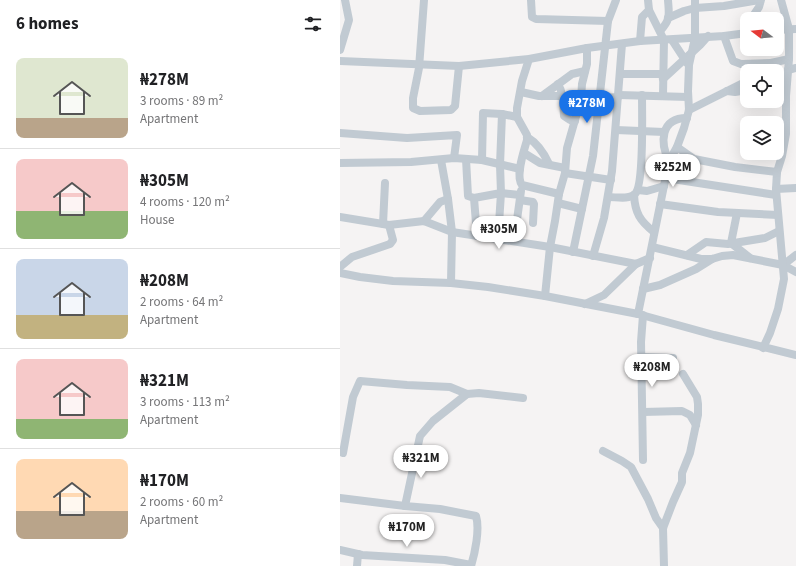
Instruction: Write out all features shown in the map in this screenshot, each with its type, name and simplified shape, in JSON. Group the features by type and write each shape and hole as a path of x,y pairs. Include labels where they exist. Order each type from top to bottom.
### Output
{"street":[{"path":"340,50 349,20 345,0"},
{"path":"424,0 413,108 420,111 451,110 455,106 459,66"},
{"path":"532,0 532,16 536,19 608,21"},
{"path":"573,252 593,156 601,98 608,21 616,0"},
{"path":"642,460 643,412 640,314 643,289 670,161 678,147 689,110 686,62 660,31 649,10 648,0"},
{"path":"660,31 667,24 668,0"},
{"path":"668,18 697,4 760,0 759,7 756,12"},
{"path":"763,348 778,309 784,279 776,192 777,172 786,134 787,82 792,69 789,59 793,29 781,0"},
{"path":"691,54 695,38 697,4"},
{"path":"640,41 642,17 649,10"},
{"path":"340,61 459,66 529,59 587,48 640,41 740,34"},
{"path":"620,74 663,76 686,62 691,54 708,36"},
{"path":"724,36 733,61 741,64"},
{"path":"663,95 664,58 668,40"},
{"path":"594,256 604,218 611,180 622,44"},
{"path":"545,296 550,247 558,198 565,170 567,148 581,99 587,48"},
{"path":"664,58 677,67"},
{"path":"529,59 522,81 517,108 517,117 527,137 533,140 539,147 549,164"},
{"path":"751,64 771,63 789,59"},
{"path":"542,96 572,74 585,71"},
{"path":"558,84 564,106 564,116 575,121"},
{"path":"689,110 740,84"},
{"path":"726,91 740,91"},
{"path":"521,92 542,96 568,96 581,99"},
{"path":"601,98 642,95 688,97"},
{"path":"642,95 641,173 634,207 640,219 654,232"},
{"path":"482,160 483,113 502,114 517,117"},
{"path":"498,239 501,193 500,165 502,114"},
{"path":"670,161 666,154 664,132 667,126 675,120 687,118"},
{"path":"616,130 664,132"},
{"path":"340,133 407,138 457,135 454,158"},
{"path":"514,242 522,185 520,182 520,169 527,137"},
{"path":"678,147 694,158 735,167 777,172"},
{"path":"524,153 540,163 549,164 589,176 611,180"},
{"path":"340,163 411,162 454,158 482,160 520,169"},
{"path":"466,159 468,196 474,198 501,193 520,197 534,204 533,223"},
{"path":"441,160 452,232 451,283"},
{"path":"608,197 628,198 636,192 647,191 665,182 776,192 796,188"},
{"path":"340,267 352,257 390,244 393,240 386,224 385,183"},
{"path":"522,185 558,198 582,209"},
{"path":"474,198 476,236"},
{"path":"424,221 440,202 448,200"},
{"path":"660,204 718,212 778,215"},
{"path":"731,243 737,213"},
{"path":"340,217 386,224 424,221 452,232 550,247 636,264"},
{"path":"687,255 706,242 731,243 765,238 779,232"},
{"path":"731,243 751,259"},
{"path":"652,247 701,259 712,259 732,255 783,265 796,272"},
{"path":"782,251 795,260"},
{"path":"585,304 604,295 636,264 650,258"},
{"path":"643,289 660,285 708,263 712,259"},
{"path":"783,265 795,260"},
{"path":"340,272 360,277 393,281 451,283 545,296 640,314 763,348 796,355"},
{"path":"641,357 673,358"},
{"path":"664,566 664,528 682,482 682,473 690,453 696,426 698,404 697,397 683,374"},
{"path":"343,453 354,397 360,381 450,387 467,394 479,393 523,398"},
{"path":"405,506 420,436 433,420 467,394"},
{"path":"643,412 682,411 690,415 696,426"},
{"path":"603,451 631,467 656,518 664,528"},
{"path":"340,498 440,509 476,516 478,522 474,557 471,566 445,560 358,554 340,550"},
{"path":"357,566 358,554"}]}
